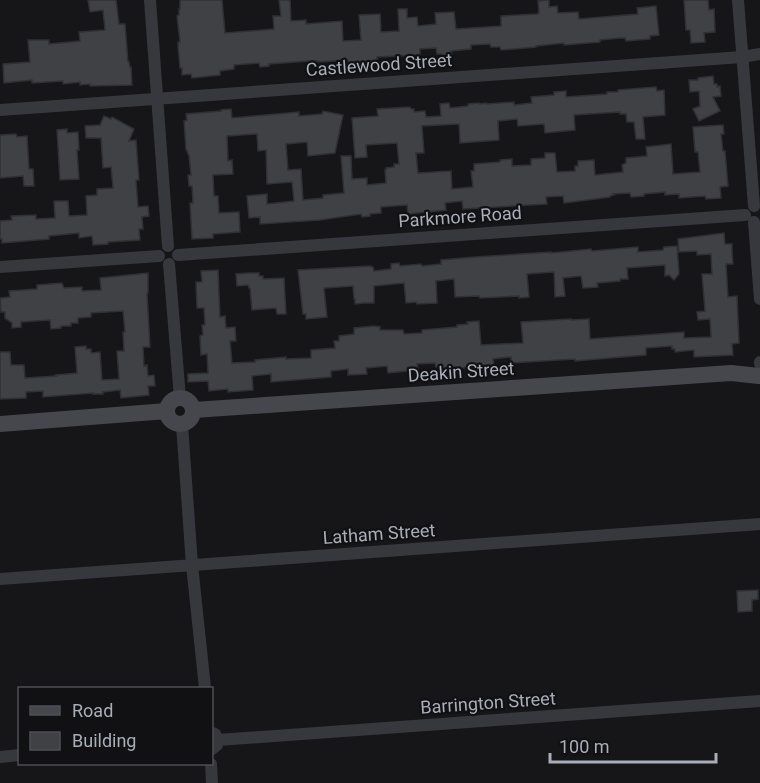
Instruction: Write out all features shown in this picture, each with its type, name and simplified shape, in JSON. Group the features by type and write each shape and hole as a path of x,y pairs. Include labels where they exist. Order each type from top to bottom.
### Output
{"street":[{"path":"150,0 168,246 162,249 169,259 180,398"},
{"path":"738,0 760,299"},
{"name":"Castlewood Street","path":"0,110 760,54"},
{"name":"Parkmore Road","path":"0,267 169,259 755,214"},
{"name":"Deakin Street","path":"194,410 731,373 759,368"},
{"path":"180,398 189,401 194,410 191,420 182,425 171,421 167,411 171,402 180,398"},
{"path":"0,424 167,411"},
{"path":"182,425 192,565 205,687"},
{"name":"Latham Street","path":"0,579 760,524"},
{"name":"Barrington Street","path":"214,741 760,702"},
{"path":"0,757 18,755"},
{"path":"211,765 212,783"}],"building":[{"path":"88,0 116,0 119,24 125,24 132,85 90,86 90,84 80,85 80,82 63,84 63,81 32,83 32,80 4,83 3,64 30,62 28,40 49,40 49,44 80,41 79,32 105,30 103,10 90,12"},
{"path":"180,0 222,0 225,33 274,29 273,16 281,16 279,0 290,0 291,21 306,20 306,24 342,21 343,41 361,40 359,15 380,14 381,32 399,31 398,9 407,9 407,18 417,17 418,26 436,24 435,13 454,12 456,29 501,26 501,16 537,14 539,13 538,1 549,0 549,7 557,6 558,13 578,12 579,19 638,14 637,8 656,6 659,35 650,36 650,39 626,41 625,38 620,38 600,40 600,42 564,45 564,43 501,50 500,47 491,47 490,44 471,45 471,49 451,51 452,54 441,55 437,54 436,48 420,49 420,55 377,57 377,61 360,63 348,63 348,60 269,64 269,66 260,67 259,63 234,65 234,69 220,71 220,75 192,78 191,74 182,75 182,68 180,68 177,16"},
{"path":"684,0 708,0 709,10 714,9 715,32 704,33 705,42 691,43 690,30 686,30"},
{"path":"713,76 714,84 717,84 717,87 720,86 721,96 713,97 720,111 699,121 693,109 700,106 699,91 690,92 689,80"},
{"path":"656,87 657,91 664,90 665,115 643,117 645,139 636,139 634,122 627,122 626,114 620,114 620,112 574,115 575,130 545,133 544,124 518,126 517,119 498,121 499,140 460,143 459,124 422,126 424,153 416,153 418,173 451,171 452,189 473,187 471,171 474,171 474,164 512,159 512,166 531,165 531,159 545,158 545,153 555,153 557,172 575,171 578,161 594,160 595,175 623,172 622,165 626,163 626,158 647,156 646,147 671,144 673,174 700,172 698,152 695,152 693,127 723,125 724,134 721,134 728,186 720,187 721,198 706,199 705,196 679,198 679,194 665,195 665,192 631,197 630,193 564,203 563,196 546,197 547,204 463,209 462,201 445,203 446,210 408,214 407,205 381,207 381,213 370,214 370,216 362,217 361,214 320,220 260,224 260,217 249,218 247,196 267,194 267,204 294,201 292,182 267,184 266,150 258,151 257,134 227,136 228,161 232,160 233,174 213,175 214,196 218,196 219,213 239,212 240,232 213,234 213,238 192,239 190,203 193,203 192,186 189,186 188,175 191,175 186,149 184,121 187,120 186,114 231,109 232,118 299,112 299,116 322,114 323,111 343,115 335,153 308,156 307,142 286,144 288,170 301,169 303,200 344,193 341,156 351,156 352,179 367,178 367,185 386,183 386,168 399,164 397,143 366,145 367,157 355,158 352,118 378,116 377,109 410,107 414,109 414,112 425,111 426,117 441,116 440,104 449,103 450,108 479,103 514,102 514,105 532,103 531,97 554,95 554,92 566,91 566,97"},
{"path":"104,116 111,119 112,117 134,129 129,141 136,140 139,180 136,180 138,207 148,206 149,216 142,217 143,229 139,229 140,240 93,245 92,236 79,238 79,233 49,236 49,239 2,243 0,221 12,220 11,216 36,215 36,219 55,218 54,201 68,201 69,216 87,215 86,196 97,195 97,189 113,188 111,167 103,168 101,138 86,138 85,126 100,125"},
{"path":"67,129 67,133 78,132 79,179 60,180 57,130"},
{"path":"16,134 17,137 27,136 29,169 33,169 34,186 24,186 23,176 0,178 0,135"},
{"path":"724,233 725,244 732,244 733,264 726,264 728,297 737,296 739,343 732,344 733,355 694,357 694,350 675,352 672,346 646,348 646,355 575,361 575,359 511,363 511,357 493,359 494,365 439,370 435,363 417,364 418,370 388,373 387,366 366,368 367,374 348,375 348,369 331,371 331,377 271,382 271,374 252,376 253,390 228,392 228,389 209,391 208,381 188,382 188,374 208,373 207,354 201,355 200,336 203,335 202,325 205,325 204,308 197,308 196,282 202,282 201,271 218,270 220,317 225,316 226,328 235,327 236,341 230,341 232,363 286,357 286,359 311,358 311,350 335,348 334,341 339,341 339,336 354,334 354,328 374,326 380,327 380,330 403,330 404,334 457,327 457,325 468,324 467,322 479,321 481,345 523,343 521,322 571,319 589,319 590,339 684,332 684,338 711,337 710,319 698,320 697,312 705,311 702,274 712,274 711,254 697,255 697,251 679,252 678,239"},
{"path":"677,246 679,274 674,280 669,275 665,276 665,265 627,268 628,279 597,283 598,287 583,288 581,276 563,278 565,296 555,297 554,272 527,274 529,297 480,298 479,296 455,297 454,279 436,281 437,303 417,304 416,302 406,303 404,283 374,286 374,303 355,304 353,286 325,288 327,317 306,319 306,314 303,314 298,270 370,266 374,271 391,269 391,264 399,263 400,266 421,264 422,266 441,264 441,260 475,257 638,247 638,252 663,250 664,247"},
{"path":"148,273 150,347 143,347 144,366 147,365 148,376 154,375 155,386 148,386 149,395 121,398 120,390 103,392 103,394 43,397 43,391 26,392 26,398 0,399 0,352 10,352 11,365 24,365 25,378 56,376 77,373 75,347 86,346 86,349 91,349 91,353 100,352 102,380 119,379 117,351 124,351 123,332 125,332 123,311 91,313 91,317 78,318 78,323 71,323 71,326 61,326 61,328 51,329 50,320 21,322 21,327 12,328 12,323 5,318 5,312 1,312 0,298 10,297 9,291 37,289 37,285 62,283 64,288 82,287 82,291 101,290 100,278"},
{"path":"259,273 263,279 284,278 286,314 277,314 276,308 252,310 250,288 248,285 237,286 236,274"},
{"path":"758,590 758,599 752,600 752,611 738,612 737,591"}]}
